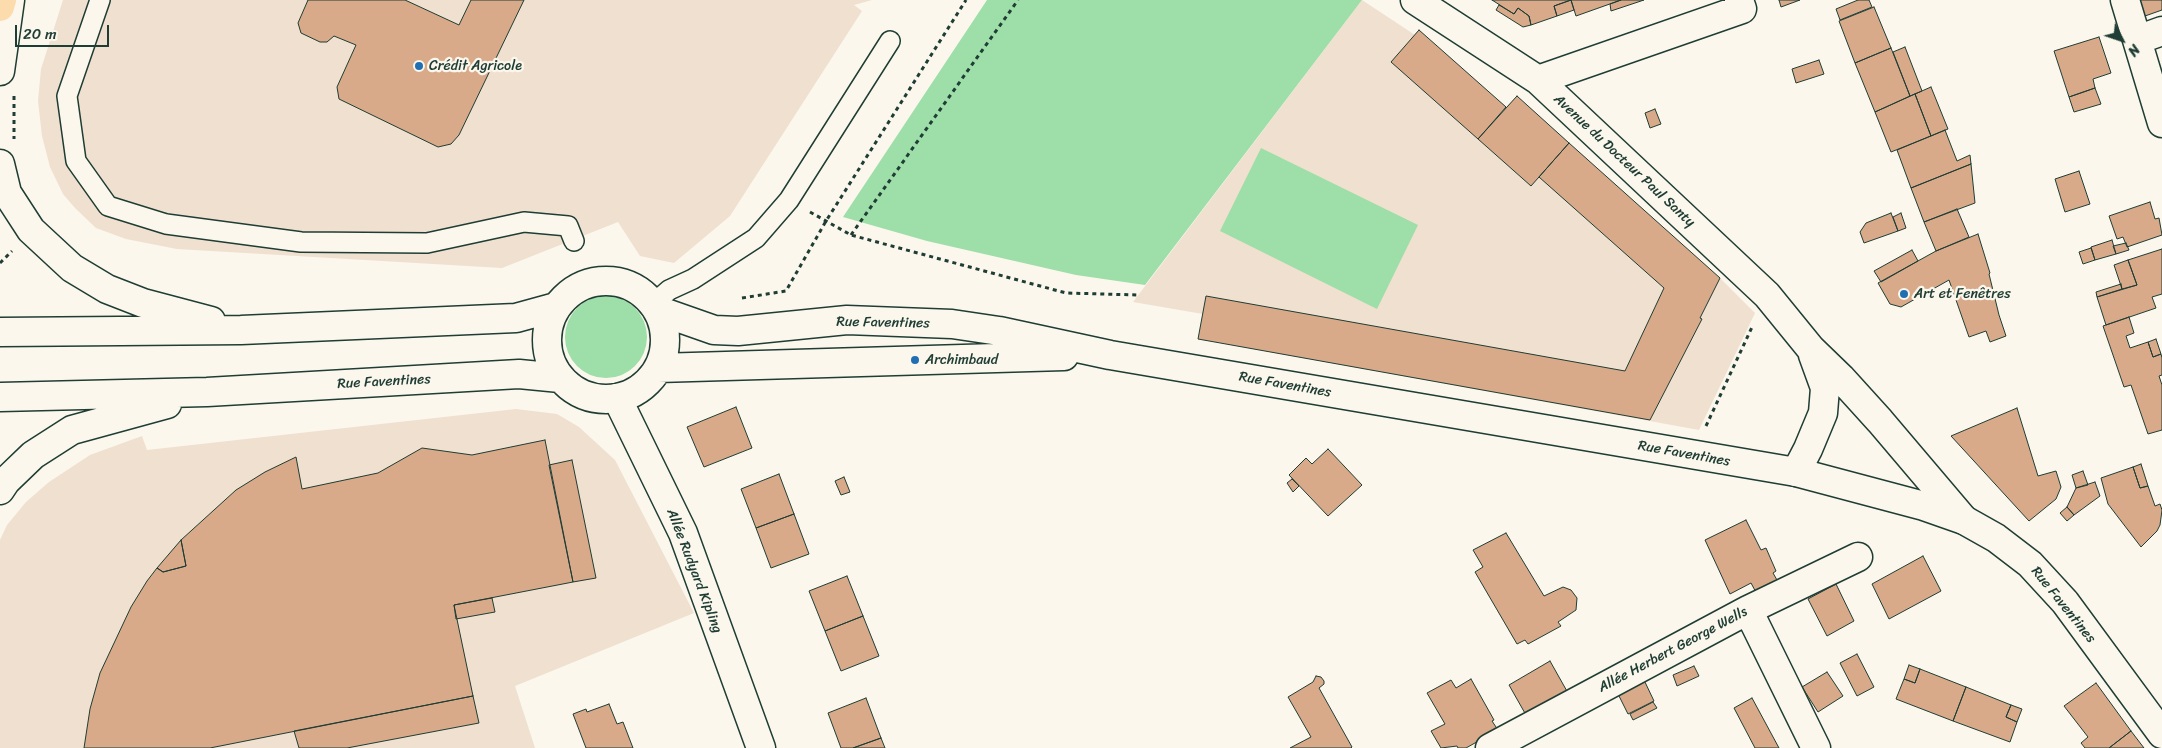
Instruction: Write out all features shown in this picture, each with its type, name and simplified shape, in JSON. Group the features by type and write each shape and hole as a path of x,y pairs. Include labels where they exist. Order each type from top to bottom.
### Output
{"main road":[{"path":"0,7 2,0"},
{"path":"0,71 10,0"},
{"name":"Avenue du Docteur Paul Santy","path":"1415,0 1538,80 1767,295 1811,349 1841,378 1880,421 1964,520"},
{"path":"1538,80 1742,9 1739,0"},
{"path":"2125,0 2162,123"},
{"path":"2136,40 2162,31"},
{"name":"Rue Faventines","path":"0,164 8,193 31,230 72,268 107,289 143,302 241,330"},
{"name":"Rue Faventines","path":"611,280 627,284 642,292 655,307 663,324 666,339 663,354 658,368 646,383 632,394 618,398 594,398 576,391 560,378 551,362 546,343 548,324 556,306 573,290 594,282 611,280"},
{"name":"Rue Faventines","path":"0,332 241,330 516,318 556,306"},
{"name":"Rue Faventines","path":"655,307 714,330 738,331 847,320 952,324 999,331 1110,355 1796,472 1924,506 1964,520 1996,538 2030,564 2065,602 2162,734"},
{"name":"Avenue du Docteur Paul Santy","path":"1796,472 1823,413 1825,388 1811,349"},
{"name":"Rue Faventines","path":"658,368 1110,355"},
{"name":"Rue Faventines","path":"0,398 207,392 519,374 560,378"},
{"name":"Rue Faventines","path":"0,490 6,481 33,455 72,430 207,392"},
{"name":"Allée Rudyard Kipling","path":"618,398 682,533 760,748"},
{"name":"Allée Herbert George Wells","path":"1490,748 1748,610 1858,557"},
{"path":"1748,610 1816,748"}],"lane":[{"path":"100,0 67,96 76,161 108,206 166,224 301,242 427,242 524,222 568,226 574,241"},
{"path":"655,307 669,290 693,280 756,238 789,200 890,41"}],"path":[{"path":"733,300 786,291 826,221 966,0"},
{"path":"850,234 1018,0"},
{"path":"826,221 850,234 1066,293 1138,295"},
{"path":"1720,396 1754,322"}],"shaded area":[{"path":"63,0 872,0 854,5 862,11 730,216 674,263 640,256 618,222 502,268 177,249 126,239 96,228 63,194 50,167 42,136 38,101 41,69"},
{"path":"1362,0 1415,35 1419,30 1506,107 1517,96 1720,278 1755,313 1699,430 1198,339 1203,314 1133,302"},
{"path":"516,409 557,414 579,427 615,460 694,613 515,686 535,748 0,748 0,540 7,525 26,502 49,482 90,455 142,436 147,450"}],"green space":[{"path":"987,0 1362,0 1145,285 1076,275 927,241 843,217"},
{"path":"1261,148 1418,225 1377,309 1220,231"},
{"path":"606,296 622,299 635,308 644,321 647,337 644,353 635,366 622,375 606,378 590,375 577,366 568,353 565,337 568,321 577,308 590,299"}],"building":[{"name":"Crédit Agricole","path":"308,0 405,0 459,25 471,0 524,0 459,135 451,144 438,147 339,99 337,87 356,45 334,36 327,42 320,42 301,33 298,23"},
{"path":"1492,0 1571,0 1554,6 1557,16 1531,25 1529,16 1518,8 1514,14"},
{"path":"1571,0 1621,0 1576,16"},
{"path":"1571,0 1574,10 1557,16 1554,6"},
{"path":"1621,0 1644,0 1611,11 1610,4"},
{"path":"1779,0 1800,0 1781,7"},
{"path":"1858,0 1869,0 1872,7 1840,20 1836,9"},
{"path":"2140,0 2162,0 2162,10 2145,16"},
{"path":"1499,5 1514,14 1518,8 1529,16 1531,25 1523,27 1496,10"},
{"path":"1874,7 1891,48 1855,63 1839,21"},
{"path":"1419,30 1506,107 1478,139 1391,62"},
{"path":"2099,37 2111,73 2093,79 2095,88 2069,97 2054,51"},
{"path":"1905,47 1922,91 1910,96 1893,52"},
{"path":"1891,48 1910,96 1875,112 1855,63"},
{"path":"1819,60 1824,74 1796,83 1792,69"},
{"path":"1931,87 1948,129 1931,136 1915,94"},
{"path":"2095,88 2101,104 2074,112 2069,97"},
{"path":"1915,94 1931,136 1891,152 1875,112"},
{"path":"1517,96 1569,143 1531,186 1478,139"},
{"path":"1655,109 1661,124 1650,128 1645,113"},
{"path":"1945,130 1957,161 1970,155 1971,164 1911,188 1897,150"},
{"path":"1569,143 1720,278 1700,318 1702,319 1650,420 1198,339 1206,296 1625,371 1664,288 1539,177"},
{"path":"1971,164 1975,203 1924,222 1911,188"},
{"path":"2079,171 2090,204 2065,212 2055,179"},
{"path":"2150,202 2155,219 2159,218 2162,235 2127,247 2123,237 2117,239 2109,216"},
{"path":"1957,209 1969,237 1936,251 1924,222"},
{"path":"1891,213 1898,231 1864,243 1860,232 1866,223"},
{"path":"1901,213 1906,228 1898,231 1893,217"},
{"name":"Art et Fenêtres","path":"1978,234 2006,336 1990,342 1986,331 1969,337 1949,280 1901,307 1890,304 1878,283 1936,251"},
{"path":"2112,240 2116,254 2095,260 2091,247"},
{"path":"2126,243 2129,250 2116,254 2113,246"},
{"path":"2091,248 2095,260 2083,264 2079,252"},
{"path":"2162,249 2162,294 2152,297 2156,308 2106,325 2097,297 2137,285 2128,260"},
{"path":"1912,250 1918,261 1881,282 1874,271"},
{"path":"2128,260 2137,285 2122,289 2114,265"},
{"path":"2121,284 2122,289 2097,297 2096,292"},
{"path":"2129,317 2134,333 2126,336 2130,348 2148,342 2153,357 2161,354 2162,358 2162,375 2159,376 2162,385 2162,430 2148,434 2131,385 2124,387 2103,326"},
{"path":"2156,339 2161,354 2153,357 2148,342"},
{"path":"736,407 752,448 704,467 687,427"},
{"path":"2017,408 2038,476 2056,471 2061,487 2056,499 2029,521 1951,436"},
{"path":"545,440 573,582 454,605 473,696 210,748 84,748 90,709 100,673 131,607 157,568 163,572 186,566 181,540 236,490 265,472 296,457 302,489 378,473 422,448 472,455"},
{"path":"1328,449 1362,485 1328,516 1289,475 1306,458 1312,464"},
{"path":"572,460 596,578 573,582 549,465"},
{"path":"2141,464 2148,486 2140,488 2133,467"},
{"path":"2133,467 2140,488 2148,486 2155,506 2160,504 2162,510 2160,525 2157,531 2141,547 2108,504 2101,478"},
{"path":"2083,471 2088,485 2076,488 2072,475"},
{"path":"779,474 794,514 756,528 741,489"},
{"path":"844,477 850,492 841,495 835,481"},
{"path":"1292,479 1299,486 1293,492 1287,483"},
{"path":"2095,482 2100,496 2074,515 2067,507 2076,488"},
{"path":"2067,507 2074,515 2067,521 2060,513"},
{"path":"794,514 809,554 771,568 756,528"},
{"path":"1746,520 1761,550 1766,548 1776,571 1773,573 1781,587 1759,598 1751,583 1730,594 1705,540"},
{"path":"1506,533 1544,596 1563,587 1571,590 1577,598 1576,610 1558,622 1561,626 1528,644 1525,640 1517,644 1475,572 1483,567 1473,550"},
{"path":"181,540 186,566 163,572 157,568"},
{"path":"1923,556 1941,591 1889,619 1872,584"},
{"path":"847,576 863,616 825,631 809,591"},
{"path":"1836,584 1854,621 1827,636 1808,599"},
{"path":"492,598 495,612 456,619 454,605"},
{"path":"863,616 879,656 841,671 825,631"},
{"path":"1857,654 1874,687 1857,696 1840,663"},
{"path":"1550,661 1568,693 1526,715 1509,685"},
{"path":"1909,665 1920,669 1915,683 1904,679"},
{"path":"1694,666 1699,676 1677,686 1673,675"},
{"path":"1920,669 1966,687 1953,721 1896,699 1904,679 1915,683"},
{"path":"1827,672 1843,696 1818,712 1802,687"},
{"path":"1316,676 1321,677 1324,681 1324,684 1319,688 1351,748 1290,748 1311,737 1288,697 1313,682"},
{"path":"1471,679 1498,730 1466,748 1458,748 1457,746 1441,748 1431,731 1445,724 1427,693 1451,680 1456,688"},
{"path":"1644,680 1654,701 1628,714 1618,694"},
{"path":"2096,683 2131,731 2109,748 2085,748 2081,743 2088,737 2064,706"},
{"path":"1966,687 2011,705 2006,717 2017,722 2010,742 1953,721"},
{"path":"473,696 479,723 347,748 299,748 294,731"},
{"path":"866,698 881,738 853,748 841,748 828,713"},
{"path":"1752,698 1779,748 1755,748 1734,708"},
{"path":"1653,702 1657,708 1633,720 1630,714"},
{"path":"609,704 617,724 623,722 633,748 586,748 573,714 586,709 587,712"},
{"path":"2011,705 2022,709 2017,722 2006,717"},
{"path":"2131,731 2144,748 2109,748"},
{"path":"881,738 885,748 853,748"}],"place":[{"name":"Crédit Agricole","path":"419,66"},
{"name":"Art et Fenêtres","path":"1904,294"},
{"name":"Archimbaud","path":"915,360"}]}
